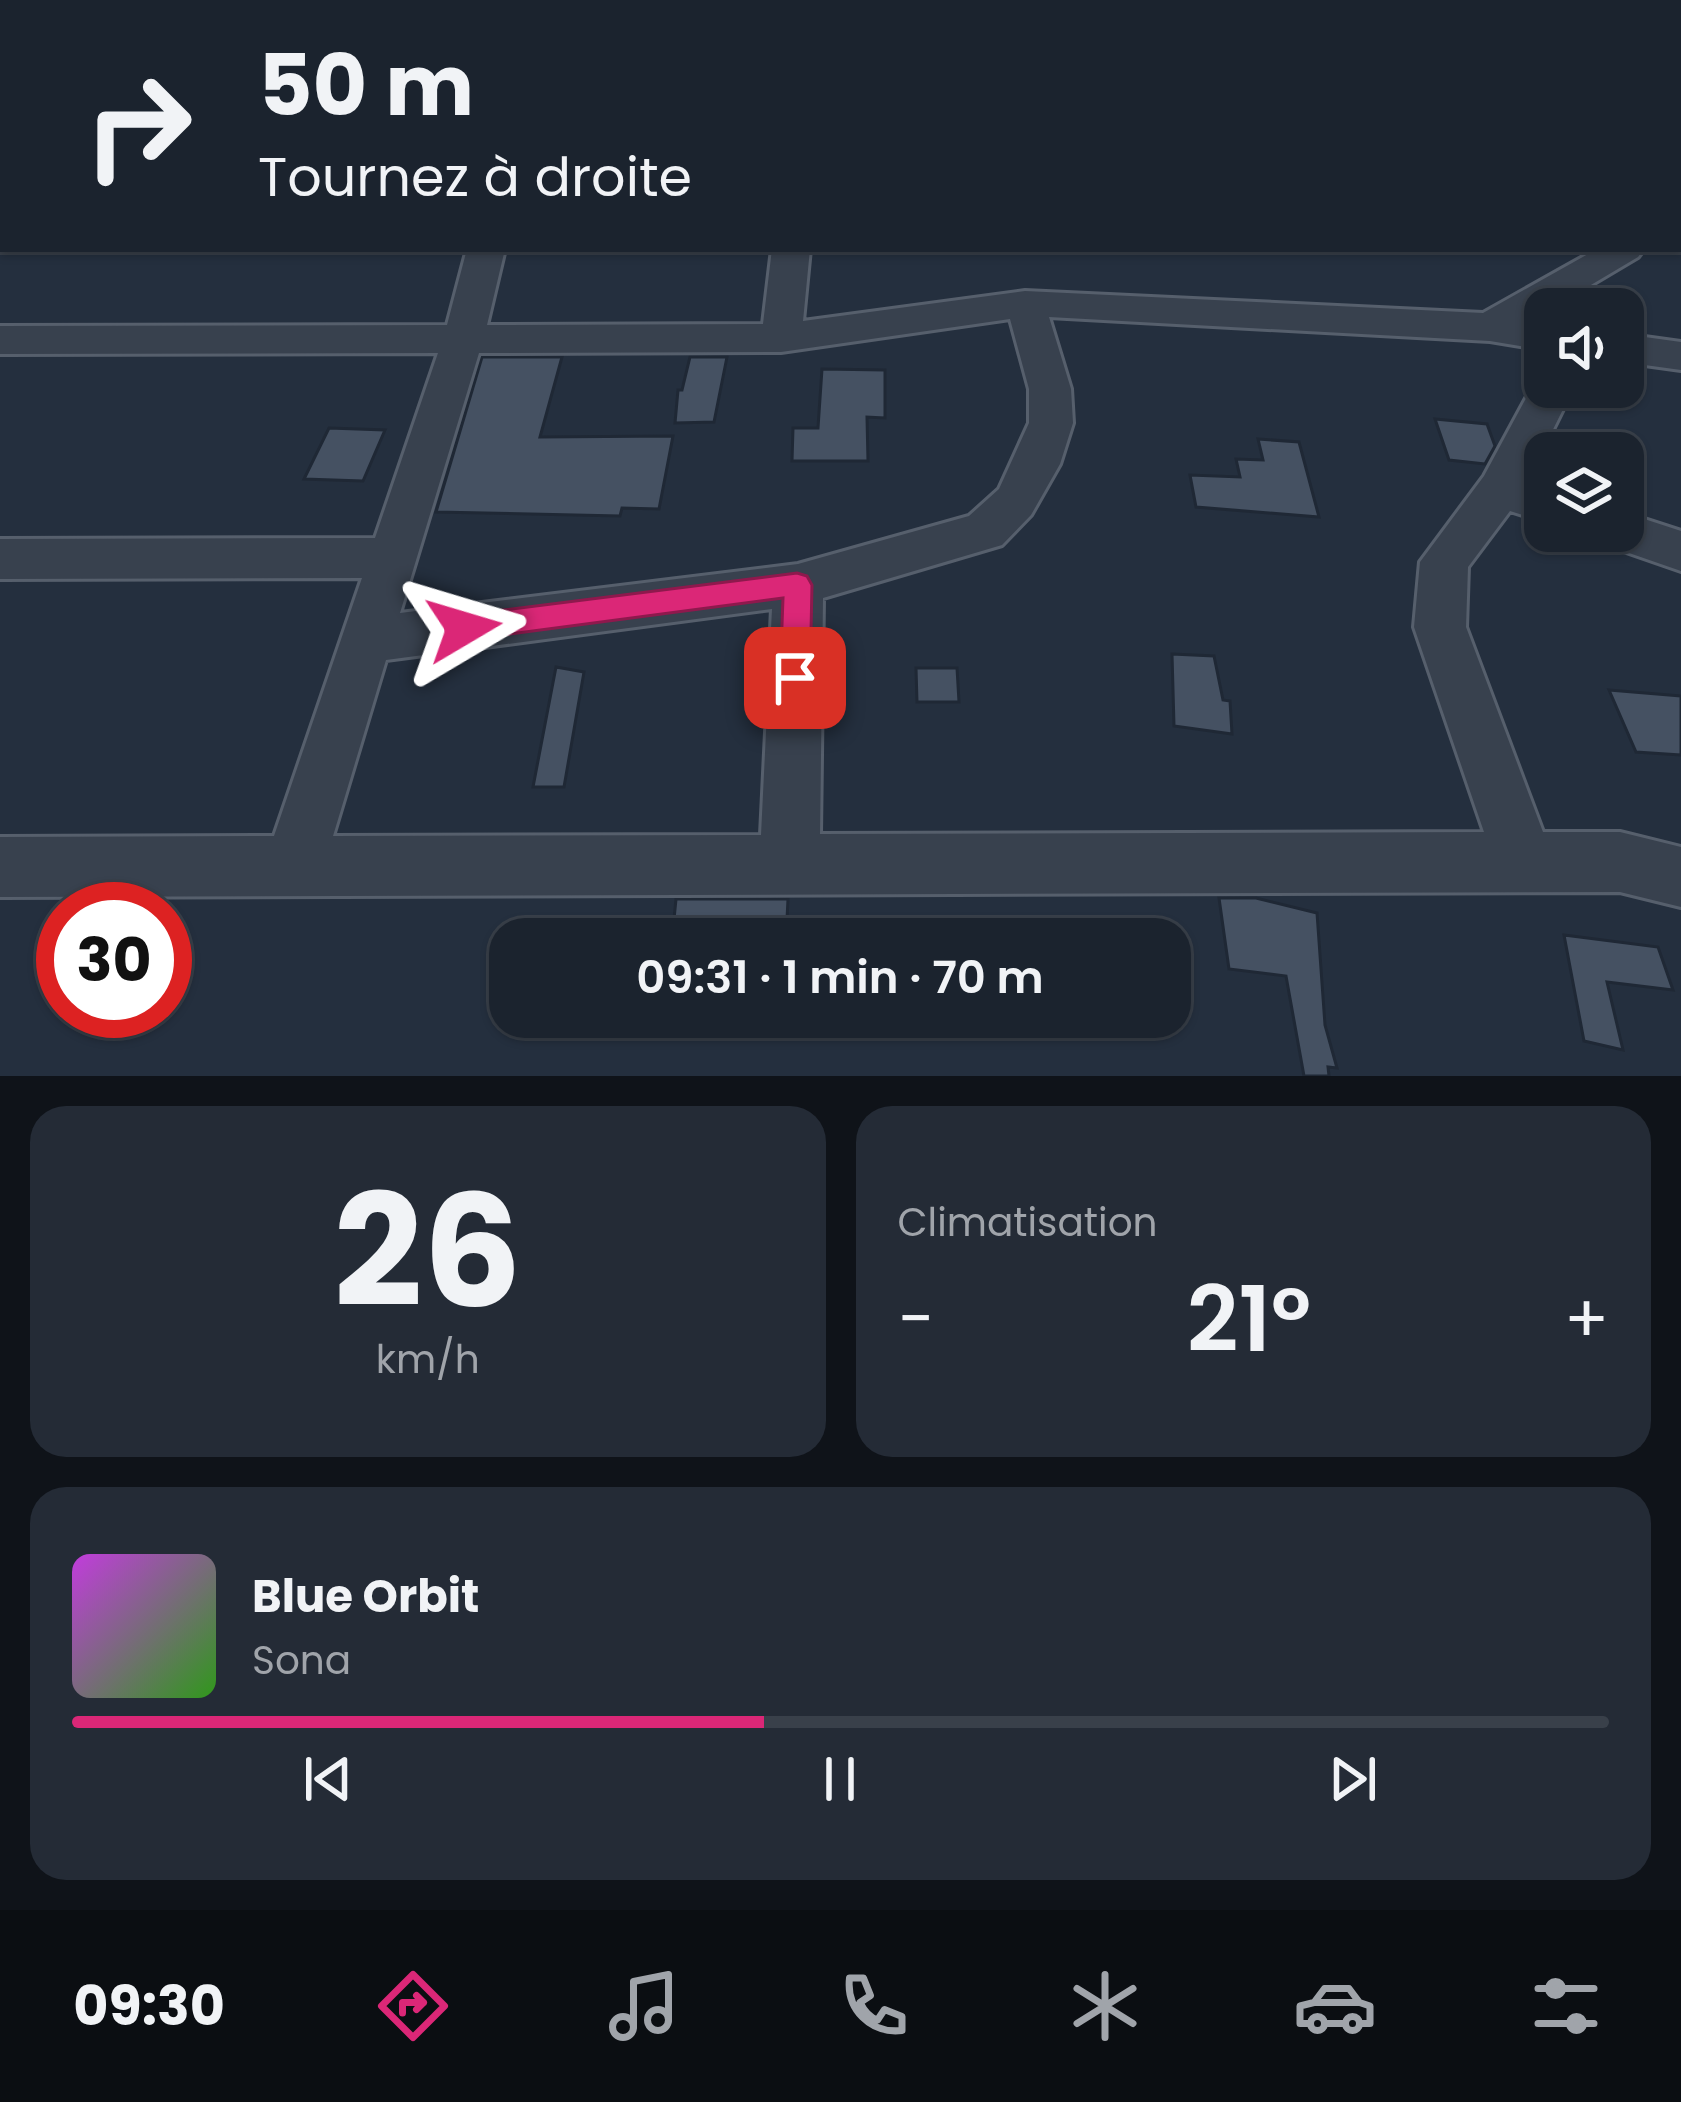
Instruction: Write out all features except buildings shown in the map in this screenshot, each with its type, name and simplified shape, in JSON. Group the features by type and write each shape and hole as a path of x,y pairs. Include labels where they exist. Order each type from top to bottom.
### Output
{"street":[{"path":"293,866 369,640 463,339 485,252"},
{"path":"781,338 791,252"},
{"path":"1490,327 1620,252"},
{"path":"0,340 781,338 1025,304 1137,305 1524,332"},
{"path":"369,640 797,585 986,531 1015,502 1037,464 1051,423 1050,389 1025,304"},
{"path":"1644,350 1681,356"},
{"path":"1524,862 1440,627 1444,562 1522,496 1546,408"},
{"path":"1644,538 1681,551"},
{"path":"0,559 391,558"},
{"path":"790,865 797,585"},
{"path":"0,867 1620,862 1681,877"}],"route":[{"path":"464,628 797,585 795,678"}]}
